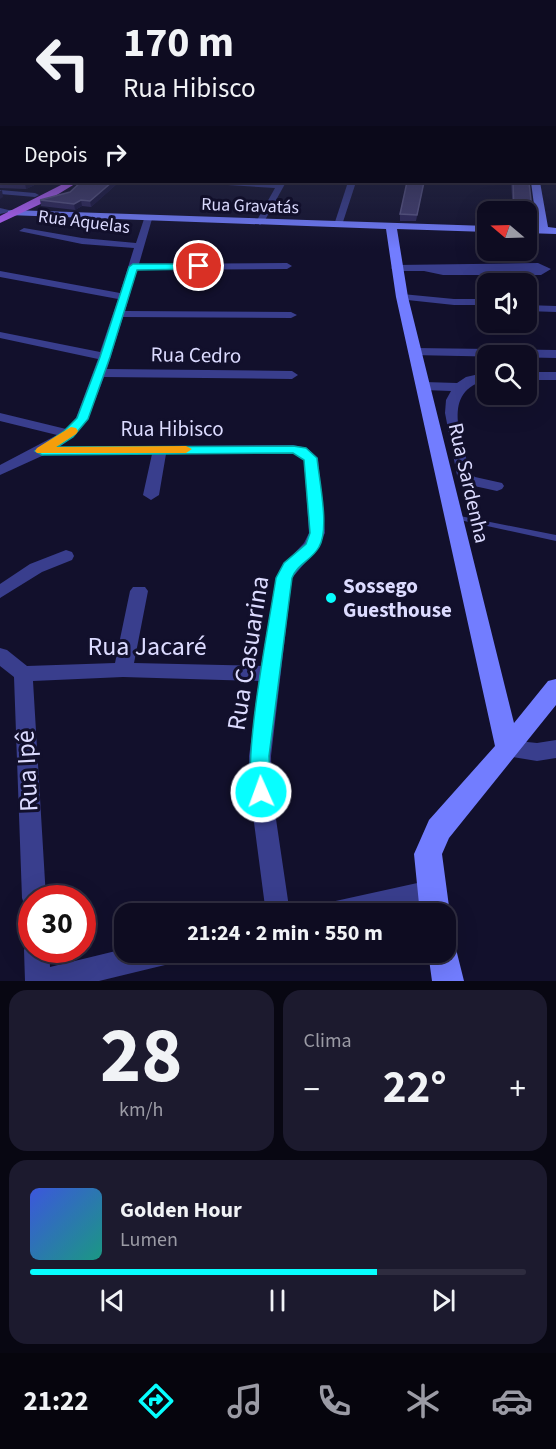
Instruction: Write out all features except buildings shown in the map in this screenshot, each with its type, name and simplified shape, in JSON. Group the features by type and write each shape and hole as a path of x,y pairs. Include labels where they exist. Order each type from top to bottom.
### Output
{"main road":[{"path":"4,214 59,186"}],"street":[{"path":"246,183 281,184 260,222"},
{"path":"338,225 352,183"},
{"path":"535,183 543,231"},
{"path":"0,192 38,195"},
{"name":"Rua Gravatás","path":"4,214 477,229"},
{"path":"0,471 42,451 69,434 82,419 105,357 148,219"},
{"name":"Rua Sardenha","path":"391,226 402,297 508,749"},
{"name":"Rua Aquelas","path":"24,231 82,241 140,246"},
{"path":"537,231 556,231"},
{"path":"133,267 287,266"},
{"path":"396,268 538,266 546,269 541,272 443,272 426,268"},
{"path":"0,267 2,272 0,274 122,297"},
{"path":"402,297 477,302"},
{"path":"434,300 455,307 477,308"},
{"path":"537,302 556,302"},
{"path":"537,308 556,309"},
{"path":"118,314 291,315"},
{"path":"0,335 105,357"},
{"path":"415,352 556,354"},
{"name":"Rua Cedro","path":"99,374 292,375"},
{"path":"537,376 556,376"},
{"path":"477,378 470,379 458,387 451,405 451,418 464,475 470,481 497,486"},
{"path":"424,386 458,387"},
{"path":"0,417 69,434"},
{"path":"151,495 160,449"},
{"name":"Rua Hibisco","path":"42,451 160,449 302,451"},
{"name":"Rua Casuarina","path":"276,903 261,792 260,756 284,578 289,566 307,553 313,545 317,533 311,458 302,451"},
{"path":"0,592 36,568 66,556"},
{"path":"123,670 139,591"},
{"path":"0,655 22,674"},
{"name":"Rua Jacaré","path":"22,674 123,670 271,674"},
{"name":"Rua Ipê","path":"22,674 33,885"},
{"path":"433,903 428,854 439,829 508,749 556,688"},
{"path":"508,749 537,752 556,748"},
{"path":"37,963 38,981"},
{"path":"46,981 120,963"},
{"path":"444,963 448,981"}],"lane":[{"path":"454,517 556,538"}],"slow traffic":[{"path":"71,431 42,451 186,449"}],"place":[{"name":"Sossego Guesthouse","path":"331,598"}],"route":[{"path":"199,266 133,267 105,357 82,419 69,434 42,451 293,449 302,451 311,458 317,533 313,545 307,553 289,566 284,578 260,756 261,792"}]}
